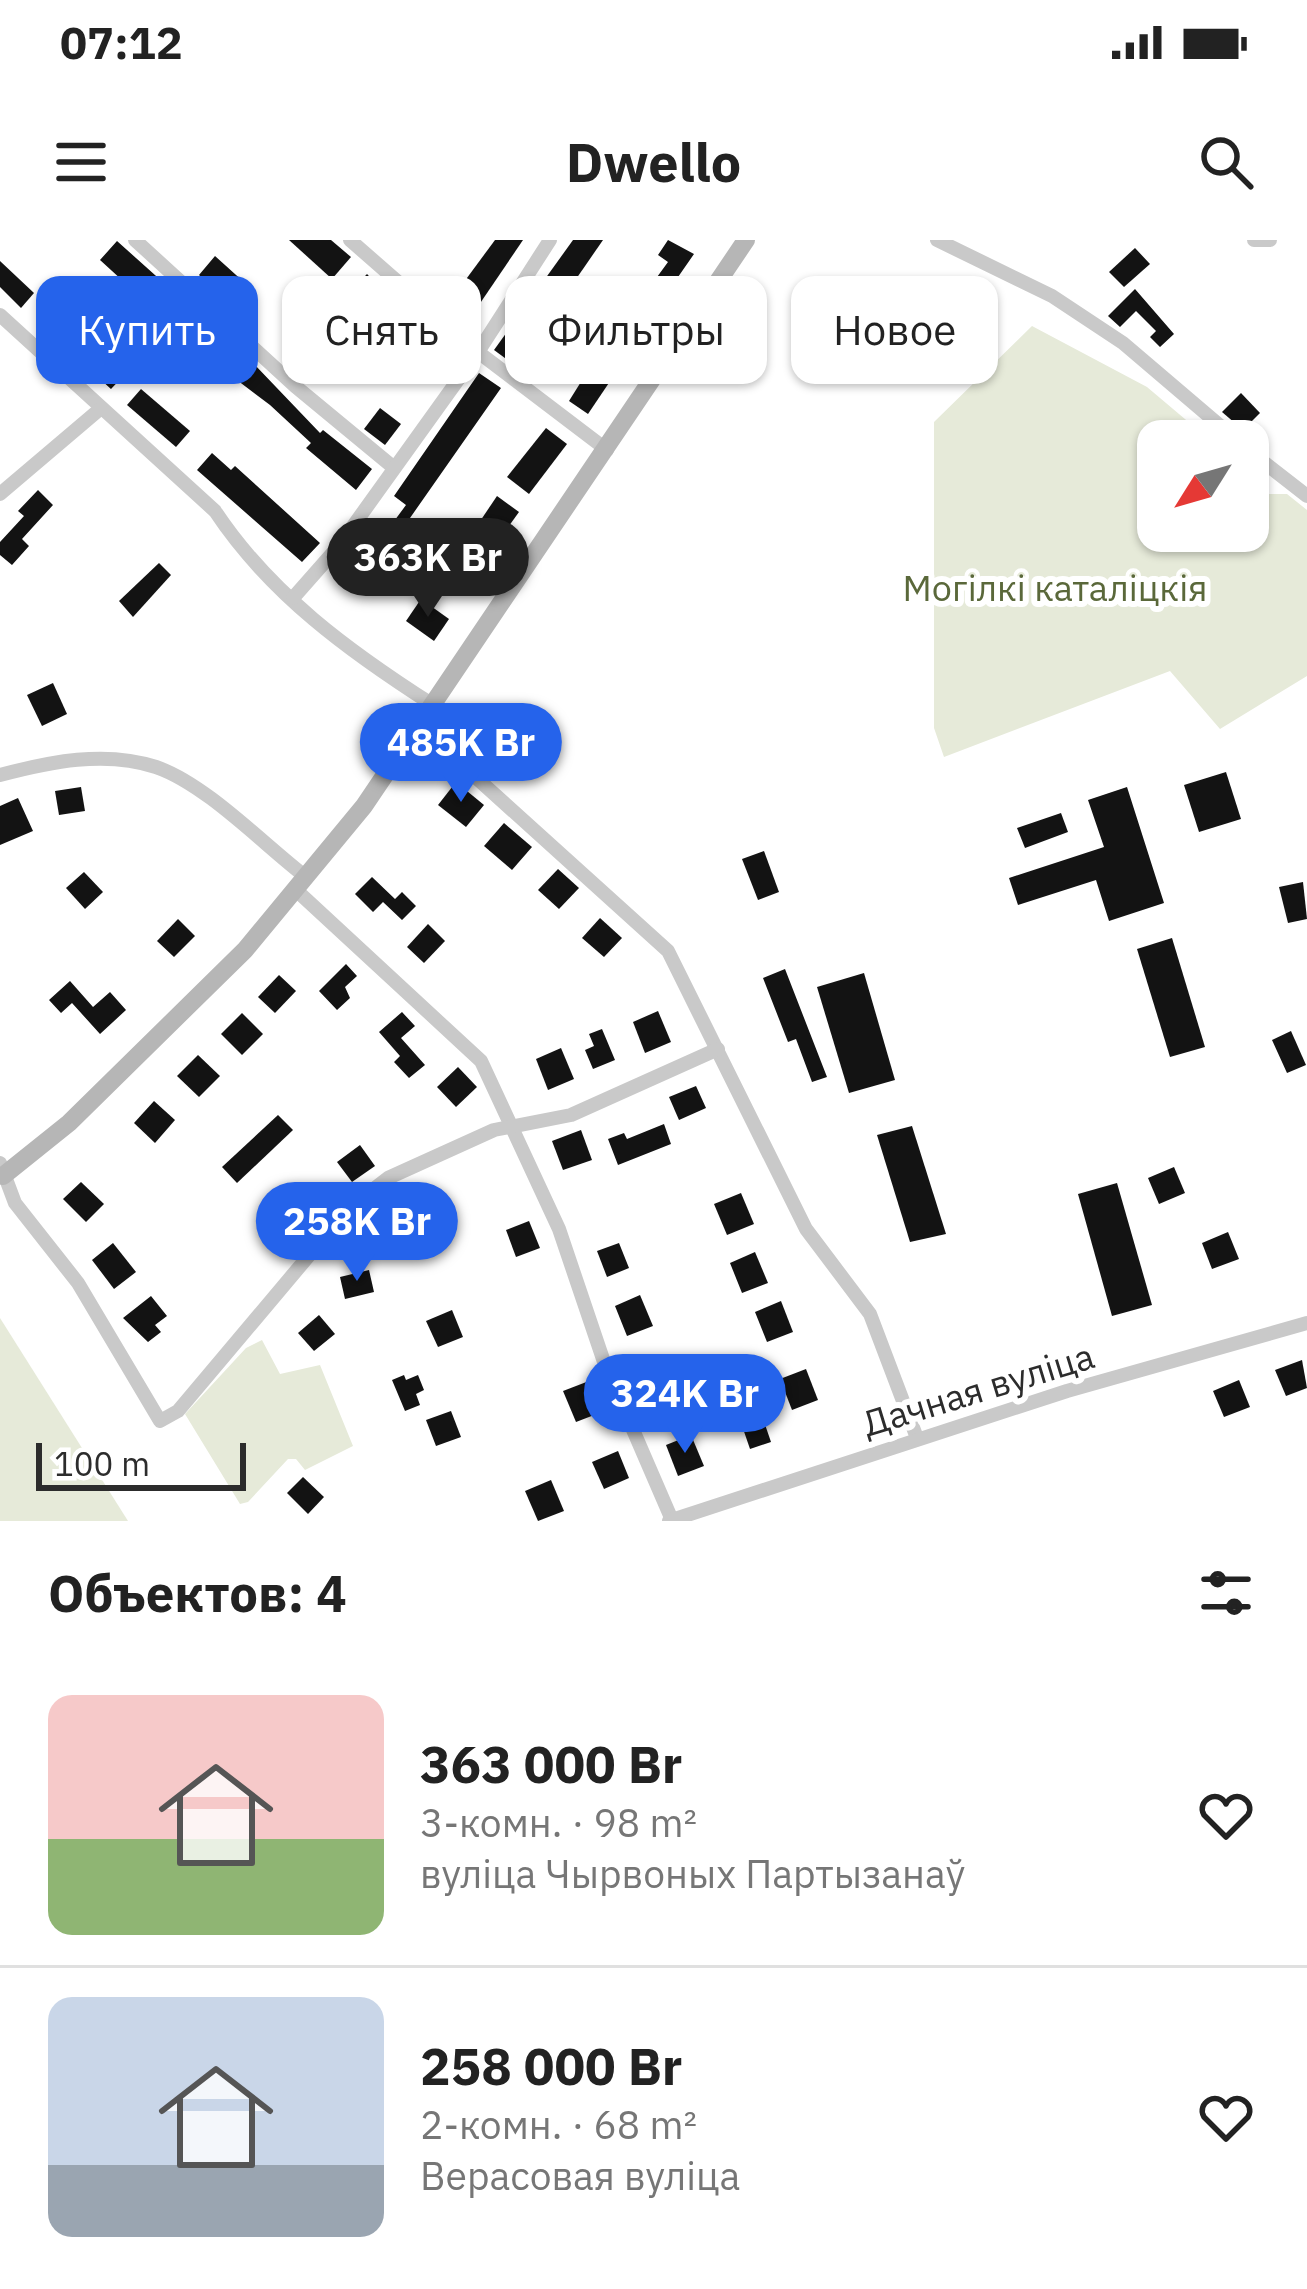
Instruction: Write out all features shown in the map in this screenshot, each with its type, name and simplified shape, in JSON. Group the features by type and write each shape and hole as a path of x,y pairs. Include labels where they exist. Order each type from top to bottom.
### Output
{"street":[{"path":"135,240 329,417 393,467"},
{"path":"481,347 550,240"},
{"path":"718,1049 571,1115 514,1124 388,1178 349,1208 178,1412 160,1421 78,1283 15,1203 2,1170 69,1124 189,1007 301,884 364,806 746,240"},
{"path":"938,240 1052,296 1123,344 1213,420"},
{"path":"1254,240 1270,240"},
{"path":"360,243 396,276"},
{"path":"0,315 215,511 237,544 325,633 433,705"},
{"path":"481,354 607,449"},
{"path":"293,598 315,577 454,384"},
{"path":"0,494 100,410"},
{"path":"1269,466 1307,496"},
{"path":"419,726 668,951 806,1229 870,1314 917,1438"},
{"path":"0,776 79,759 157,767 205,796 481,1061 514,1124 670,1521"},
{"name":"Дачная вуліца","path":"670,1521 917,1438 1307,1323"}],"green space":[{"name":"Могілкі каталіцкія","path":"1032,326 1147,387 1186,420 1137,420 1137,552 1269,552 1269,494 1287,494 1307,510 1307,676 1220,729 1170,671 944,757 934,728 934,422 973,384 998,384 998,359"},
{"path":"0,1318 128,1521 0,1521"},
{"path":"262,1340 280,1374 320,1365 353,1446 305,1470 296,1459 288,1459 248,1502 240,1504 185,1414 246,1348"}],"building":[{"path":"289,240 331,240 351,257 335,276 329,276"},
{"path":"495,240 523,240 481,302 481,276 468,276"},
{"path":"573,240 603,240 578,276 547,276"},
{"path":"668,240 694,254 679,276 658,276 668,262 658,255"},
{"path":"117,241 156,276 118,276 100,260"},
{"path":"1135,248 1150,264 1124,287 1109,272"},
{"path":"215,256 237,276 200,276"},
{"path":"0,261 34,293 21,308 0,287"},
{"path":"1135,289 1174,334 1160,347 1150,337 1156,331 1136,311 1120,327 1108,316"},
{"path":"505,335 505,358 494,350"},
{"path":"258,368 320,433 323,430 372,469 356,490 306,448 311,443 242,384 258,384"},
{"path":"481,374 501,388 403,528 415,537 400,558 378,543 406,505 394,496 471,384 481,384"},
{"path":"580,384 608,384 588,414 569,401"},
{"path":"141,389 190,431 176,447 127,405"},
{"path":"1241,393 1260,413 1253,420 1231,420 1222,412"},
{"path":"380,408 401,424 385,445 364,429"},
{"path":"546,428 567,444 529,494 507,477"},
{"path":"212,453 231,470 235,466 320,543 302,562 197,470"},
{"path":"38,490 53,505 22,539 29,546 12,565 0,555 0,542 24,516 18,511"},
{"path":"497,496 519,512 482,563 462,548"},
{"path":"356,545 378,560 358,589 336,573"},
{"path":"159,563 171,575 133,617 119,601"},
{"path":"421,599 449,619 434,641 406,621"},
{"path":"53,683 67,714 42,726 27,695"},
{"path":"1226,772 1241,819 1199,832 1184,785"},
{"path":"456,782 484,805 466,827 438,805"},
{"path":"81,787 85,811 59,815 55,791"},
{"path":"1127,787 1164,903 1109,921 1096,880 1018,905 1009,878 1104,847 1088,800"},
{"path":"18,798 33,831 0,845 0,806"},
{"path":"1061,813 1068,832 1025,848 1017,828"},
{"path":"504,823 532,847 512,870 484,846"},
{"path":"764,851 779,892 758,900 742,859"},
{"path":"558,869 579,888 559,909 538,890"},
{"path":"84,872 103,892 85,909 66,888"},
{"path":"372,877 395,899 402,892 416,906 402,920 383,902 373,912 355,894"},
{"path":"1303,882 1307,919 1288,923 1279,887"},
{"path":"600,918 622,938 604,957 582,938"},
{"path":"178,919 195,936 174,957 157,941"},
{"path":"428,924 445,941 424,963 407,947"},
{"path":"1172,938 1205,1047 1170,1057 1137,949"},
{"path":"346,964 357,976 345,987 350,998 337,1010 319,991"},
{"path":"785,969 827,1077 812,1082 796,1039 788,1042 763,978"},
{"path":"864,973 895,1080 849,1093 817,987"},
{"path":"279,975 296,991 275,1013 258,997"},
{"path":"70,981 93,1007 110,992 126,1010 100,1034 72,1003 61,1013 49,1000"},
{"path":"658,1011 671,1042 645,1053 633,1022"},
{"path":"402,1012 415,1026 401,1038 425,1065 409,1078 394,1062 400,1056 379,1032"},
{"path":"242,1013 263,1034 242,1055 221,1034"},
{"path":"602,1029 615,1060 593,1069 585,1050 594,1046 589,1034"},
{"path":"1291,1031 1306,1065 1287,1073 1272,1040"},
{"path":"561,1048 574,1079 548,1090 536,1059"},
{"path":"198,1055 220,1076 199,1097 177,1076"},
{"path":"458,1067 477,1087 456,1107 437,1087"},
{"path":"696,1086 706,1108 679,1120 669,1097"},
{"path":"154,1101 175,1120 155,1143 134,1123"},
{"path":"278,1115 293,1130 237,1183 222,1167"},
{"path":"664,1124 671,1144 618,1165 608,1139 624,1133 627,1139"},
{"path":"912,1126 946,1234 910,1242 877,1135"},
{"path":"581,1130 592,1160 563,1170 552,1141"},
{"path":"360,1145 375,1166 352,1182 337,1162"},
{"path":"1174,1167 1185,1193 1159,1204 1148,1178"},
{"path":"81,1182 104,1204 86,1222 63,1199"},
{"path":"1117,1183 1152,1305 1112,1316 1078,1194"},
{"path":"741,1193 754,1224 727,1235 714,1204"},
{"path":"426,1199 434,1220 405,1232 397,1211"},
{"path":"284,1213 302,1232 283,1250 265,1230"},
{"path":"529,1221 540,1248 516,1257 506,1230"},
{"path":"1228,1232 1239,1259 1212,1269 1202,1243"},
{"path":"113,1243 136,1272 114,1289 92,1260"},
{"path":"619,1243 629,1268 607,1277 597,1251"},
{"path":"755,1252 768,1283 742,1293 730,1263"},
{"path":"369,1270 374,1292 345,1299 340,1277"},
{"path":"640,1295 653,1326 627,1336 615,1306"},
{"path":"151,1296 167,1316 155,1325 161,1332 148,1342 123,1318"},
{"path":"781,1301 793,1332 767,1342 755,1312"},
{"path":"452,1310 463,1337 438,1347 426,1321"},
{"path":"319,1315 335,1334 314,1351 298,1333"},
{"path":"662,1356 675,1387 649,1397 636,1366"},
{"path":"1302,1360 1307,1388 1286,1396 1275,1370"},
{"path":"806,1369 818,1400 792,1410 780,1379"},
{"path":"404,1375 406,1380 418,1375 424,1390 416,1394 420,1405 405,1411 392,1380"},
{"path":"733,1378 741,1399 714,1410 706,1389"},
{"path":"1239,1380 1250,1407 1224,1417 1213,1391"},
{"path":"589,1381 602,1412 576,1422 563,1391"},
{"path":"759,1407 771,1442 750,1449 738,1414"},
{"path":"451,1411 461,1437 436,1446 426,1420"},
{"path":"691,1435 704,1466 678,1476 666,1445"},
{"path":"618,1451 629,1478 604,1489 592,1462"},
{"path":"303,1477 324,1497 308,1514 287,1493"},
{"path":"551,1480 564,1511 538,1521 525,1491"}]}
